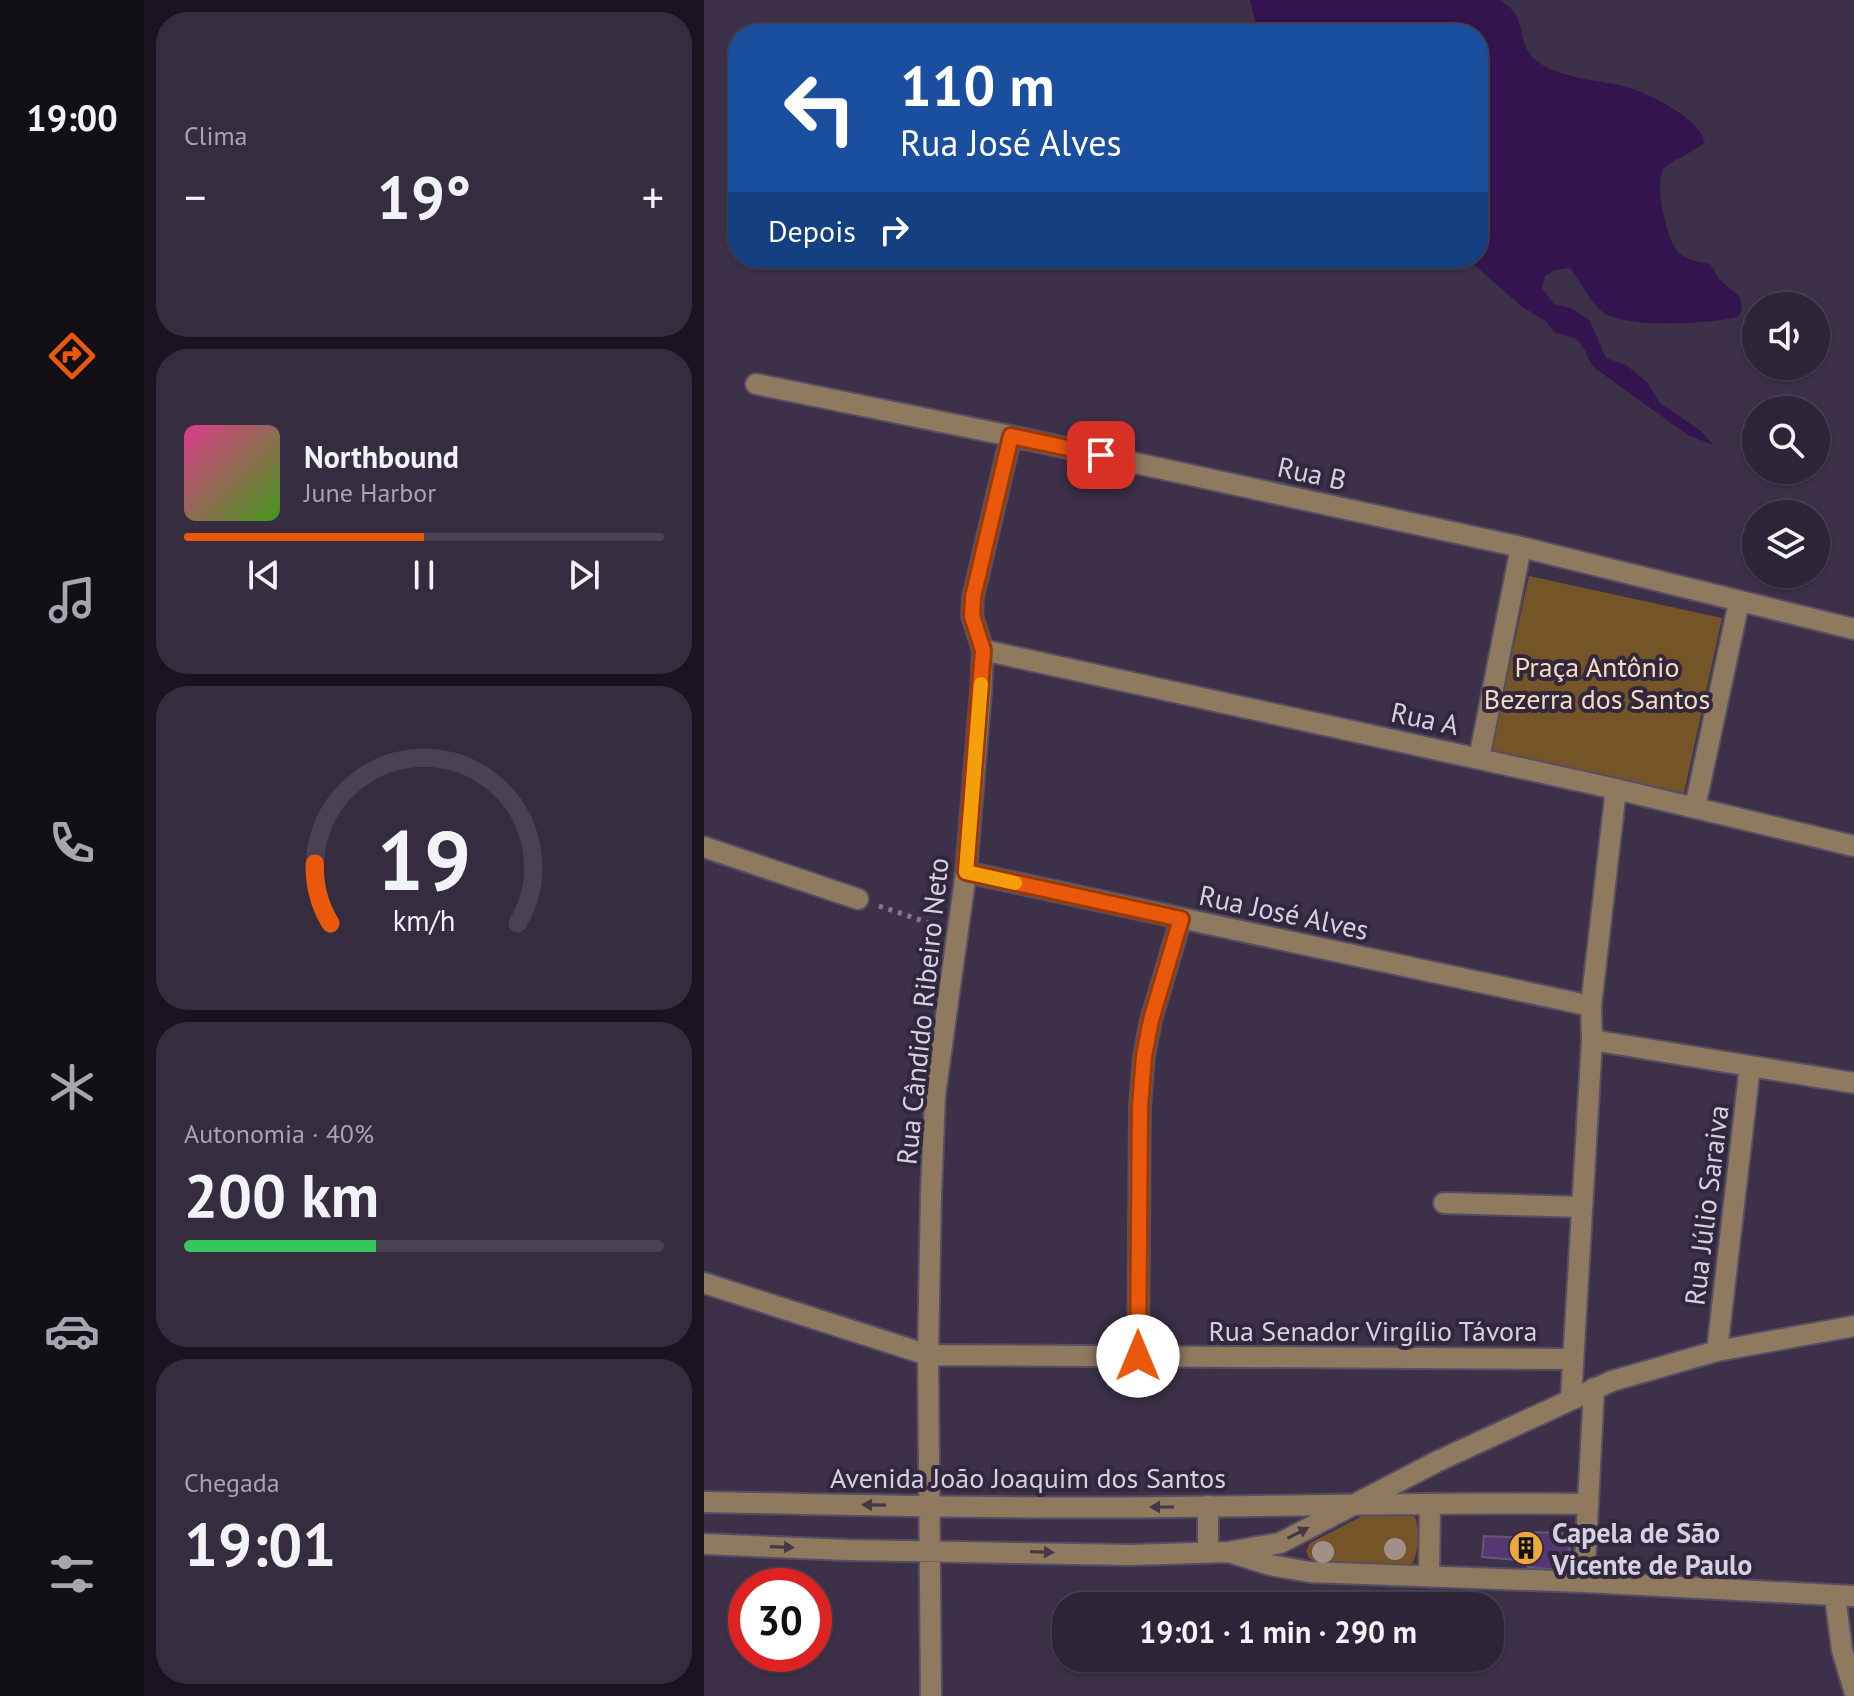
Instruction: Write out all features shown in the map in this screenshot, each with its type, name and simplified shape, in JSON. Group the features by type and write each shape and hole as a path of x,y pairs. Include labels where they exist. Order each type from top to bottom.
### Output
{"street":[{"name":"Rua B","path":"756,384 1521,547 1854,629"},
{"name":"Rua Cândido Ribeiro Neto","path":"931,1696 928,1355 935,1095 966,872 983,650 972,616 973,597 1011,436"},
{"path":"1479,759 1521,547"},
{"path":"1695,807 1739,602"},
{"name":"Rua A","path":"983,650 1616,789 1854,846"},
{"path":"1571,1398 1592,1040 1591,1006 1616,789"},
{"path":"704,847 858,899"},
{"name":"Rua José Alves","path":"966,872 1591,1006"},
{"path":"1138,1356 1140,1107 1144,1056 1151,1020 1181,919"},
{"path":"1592,1040 1854,1083"},
{"name":"Rua Júlio Saraiva","path":"1717,1351 1750,1066"},
{"path":"1444,1203 1582,1207"},
{"name":"Rua Senador Virgílio Távora","path":"704,1283 928,1355 1573,1359"},
{"path":"1352,1506 1436,1462 1594,1388 1650,1368 1717,1351 1854,1326"},
{"path":"1584,1582 1594,1388"},
{"name":"Avenida João Joaquim dos Santos","path":"704,1502 929,1506 1588,1504"},
{"path":"1429,1577 1430,1504"},
{"path":"1208,1506 1218,1552"},
{"name":"Avenida João Joaquim dos Santos","path":"704,1544 1130,1555 1218,1552 1280,1543 1352,1506"},
{"name":"Avenida João Joaquim dos Santos","path":"1218,1552 1310,1572 1845,1596"},
{"path":"1845,1596 1840,1638 1854,1690"}],"path":[{"path":"858,899 958,933"}],"green space":[{"name":"Praça Antônio Bezerra dos Santos","path":"1529,576 1722,618 1684,793 1491,751"},
{"path":"1368,1513 1409,1514 1415,1517 1418,1540 1412,1564 1316,1562 1309,1558 1306,1551 1310,1543"}],"shaded area":[{"path":"1250,0 1499,0 1516,15 1527,49 1541,64 1569,75 1642,93 1669,106 1692,123 1705,142 1663,170 1660,188 1663,214 1680,254 1710,264 1720,280 1740,297 1742,311 1737,317 1665,324 1610,316 1595,305 1570,268 1555,270 1545,276 1542,288 1554,304 1571,308 1590,321 1606,358 1626,365 1647,382 1660,403 1701,431 1713,445 1688,435 1596,369 1578,341 1554,332 1547,322 1521,306 1478,268 1488,268 1488,24 1253,24 1255,20"}],"building":[{"name":"Capela de São Vicente de Paulo","path":"1530,1532 1562,1533 1562,1539 1570,1539 1569,1564 1560,1563 1559,1570 1528,1567 1528,1561 1482,1557 1484,1536 1529,1538"}],"slow traffic":[{"path":"981,684 966,872 1015,883"}],"place":[{"name":"Capela de São Vicente de Paulo","path":"1526,1548"}],"route":[{"path":"1101,455 1011,436 973,597 972,616 983,650 966,872 1181,919 1151,1020 1144,1056 1140,1107 1138,1356"}]}
